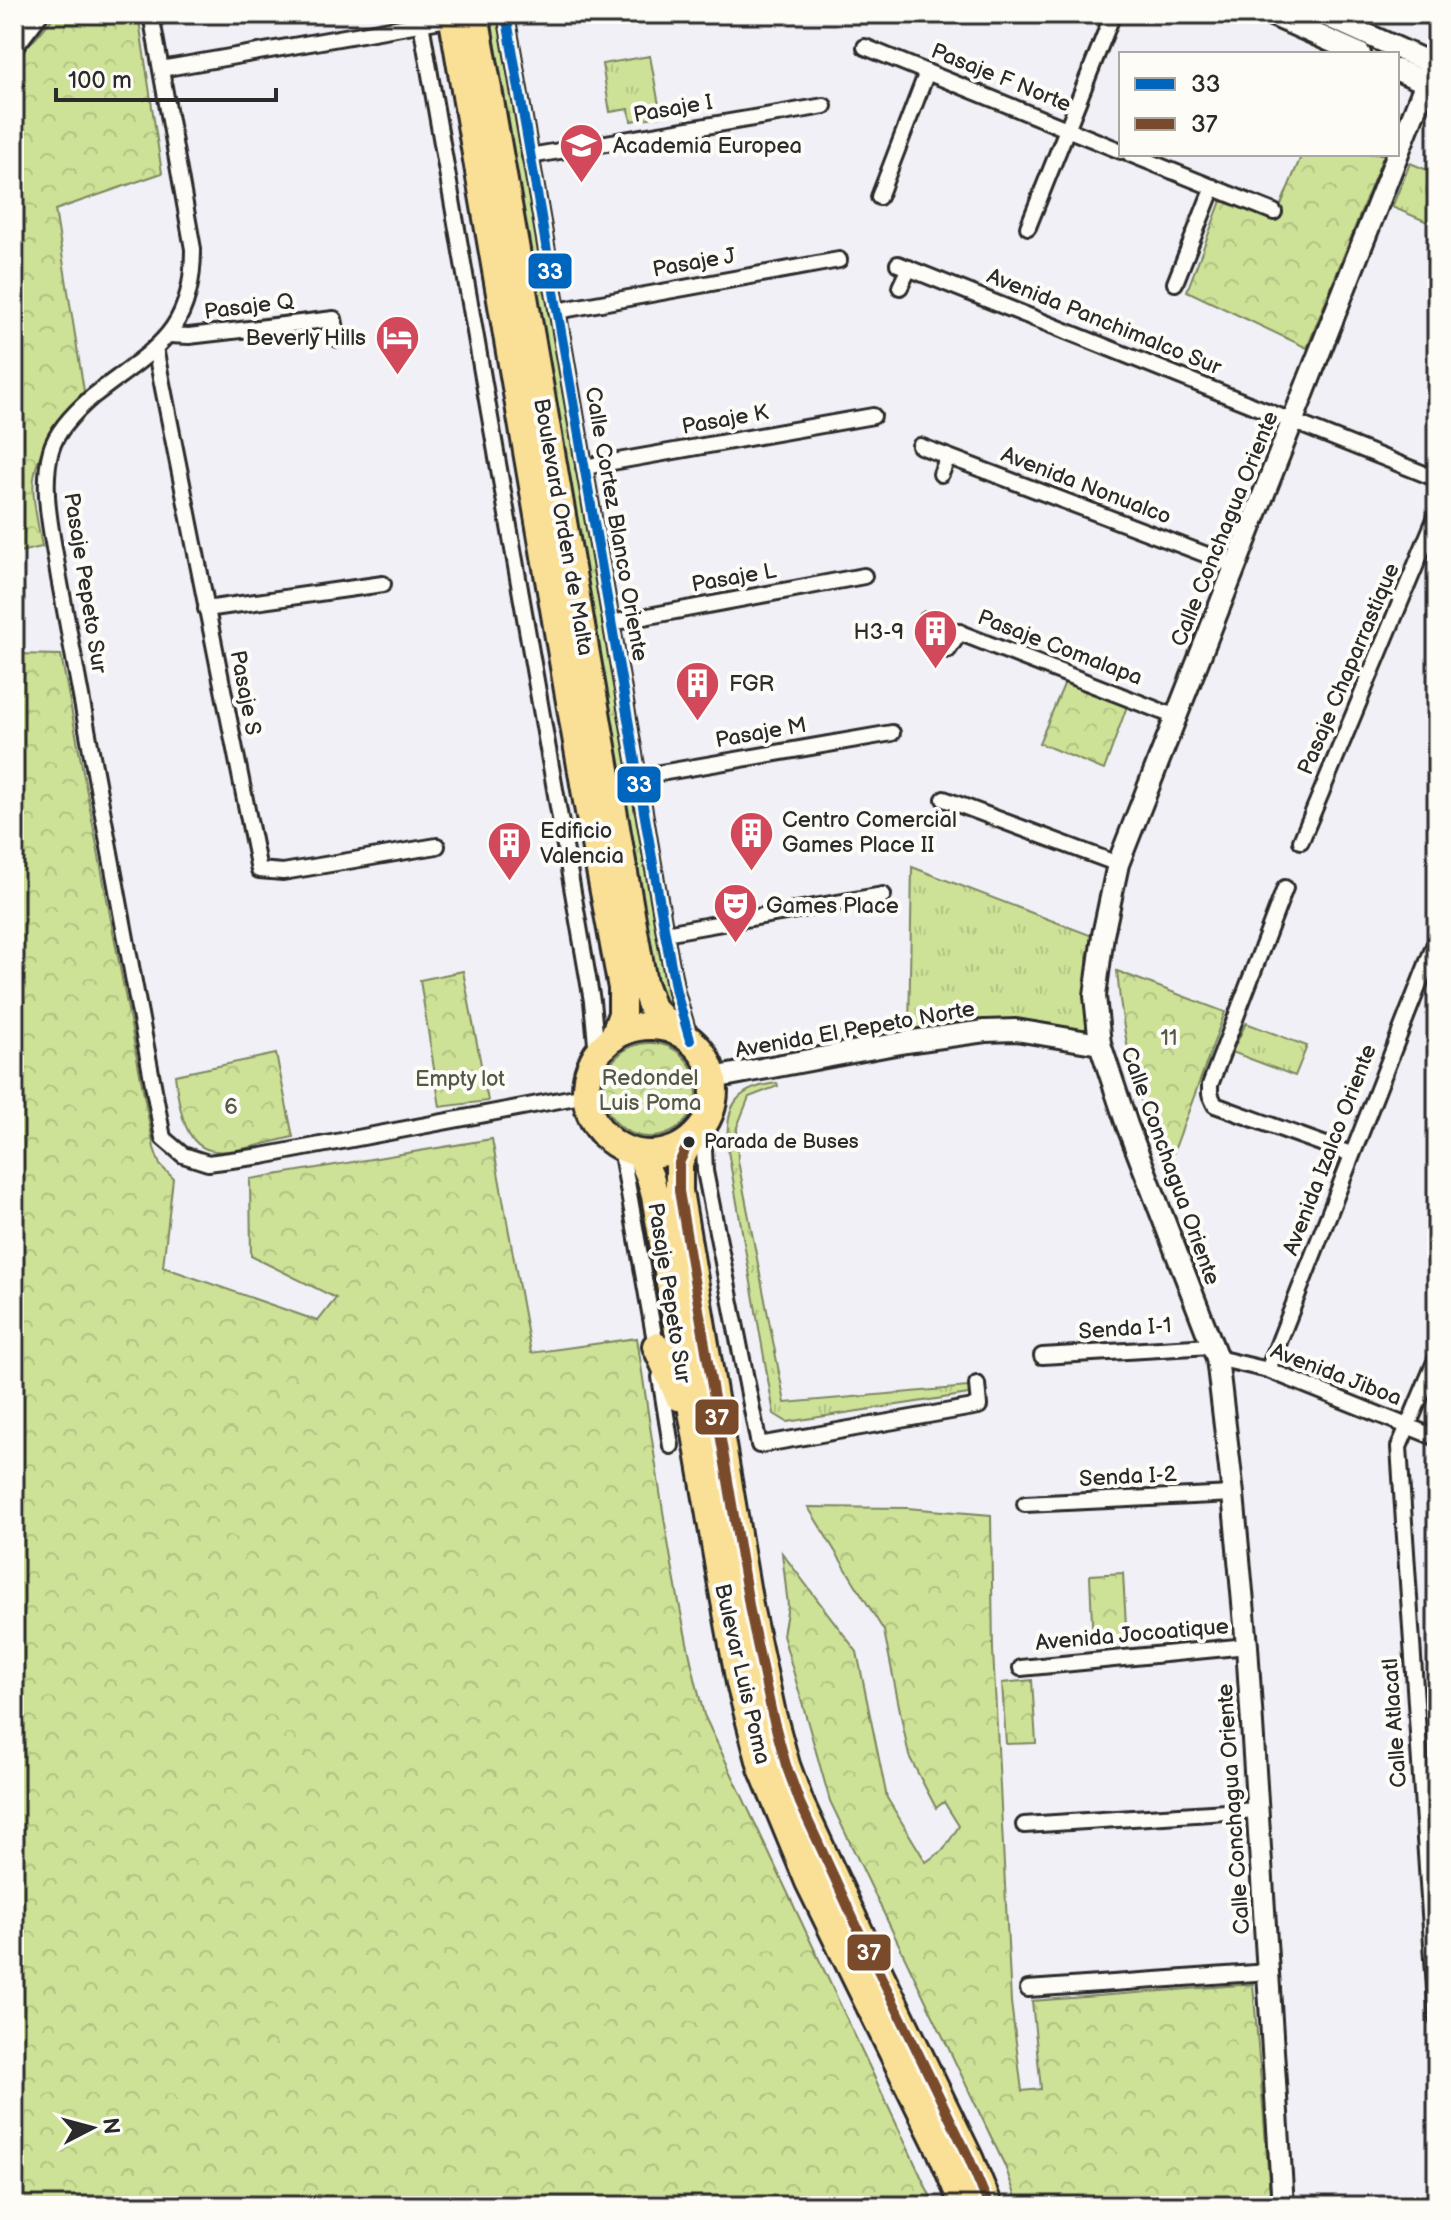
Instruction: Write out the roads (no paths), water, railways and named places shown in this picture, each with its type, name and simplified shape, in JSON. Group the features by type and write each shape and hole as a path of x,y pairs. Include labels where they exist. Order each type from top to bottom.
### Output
{"highway":[{"name":"Boulevard Orden de Malta","path":"460,15 643,983 652,1008 681,1035"},
{"name":"Boulevard Orden de Malta","path":"460,15 587,801 622,988 622,1014 605,1046"},
{"path":"646,1026 681,1035 707,1061 713,1078 712,1109 696,1135 670,1152 631,1151 607,1139 589,1112 586,1095 587,1078 605,1046 629,1029 646,1026"},
{"name":"Bulevar Luis Poma","path":"696,1135 679,1163 679,1191 750,1611 778,1739 808,1821 989,2206"},
{"name":"Bulevar Luis Poma","path":"631,1151 650,1177 655,1196 740,1683 762,1768 809,1882 941,2151 964,2206"},
{"path":"656,1346 695,1430"}],"main road":[{"path":"14,44 37,14"},
{"path":"1270,14 1356,52"},
{"path":"1322,14 1397,52"},
{"path":"1399,53 1434,71"},
{"path":"1399,70 1434,71"},
{"name":"Calle Conchagua Oriente","path":"1283,2206 1247,1646 1233,1494 1214,1352 1127,1125 1100,1044 1095,996 1103,935 1118,864 1434,71"},
{"name":"Avenida El Pepeto Norte","path":"713,1078 906,1042 985,1031 1025,1031 1100,1044"}],"street":[{"name":"Pasaje Pepeto Sur","path":"151,14 193,249 193,279 187,303 169,335 80,407 65,425 51,449 47,498 59,578 163,1138 183,1155 208,1163 262,1156 586,1095"},
{"name":"Calle Cortez Blanco Oriente","path":"506,14 681,1035"},
{"path":"1027,220 1113,14"},
{"path":"161,69 460,15"},
{"path":"421,23 592,1001 605,1046"},
{"name":"Pasaje F Norte","path":"865,47 1119,150"},
{"path":"879,197 927,72"},
{"name":"Pasaje I","path":"530,156 824,106"},
{"path":"1135,156 1274,212"},
{"path":"1175,283 1213,187"},
{"name":"Pasaje J","path":"557,311 839,260"},
{"name":"Avenida Panchimalco Sur","path":"900,287 904,266 1437,479"},
{"name":"Pasaje Q","path":"169,335 189,336 332,314 338,339"},
{"name":"Pasaje S","path":"155,348 259,870 283,872 437,846"},
{"name":"Pasaje K","path":"584,467 873,416"},
{"name":"Avenida Nonualco","path":"920,446 1236,566"},
{"path":"941,474 948,457"},
{"name":"Pasaje Chaparrastique","path":"1301,841 1437,514"},
{"name":"Pasaje L","path":"611,623 864,576"},
{"path":"206,609 383,584"},
{"name":"Pasaje Comalapa","path":"927,620 1176,717"},
{"path":"948,650 960,632"},
{"name":"Pasaje M","path":"637,777 892,733"},
{"path":"944,799 1118,864"},
{"path":"1285,888 1210,1085 1210,1094 1215,1105 1351,1154"},
{"path":"665,933 883,895"},
{"name":"Avenida Izalco Oriente","path":"1268,1370 1434,946"},
{"path":"696,1135 759,1445 979,1406 977,1384"},
{"name":"Pasaje Pepeto Sur","path":"631,1151 671,1446"},
{"name":"Senda I-1","path":"1042,1356 1214,1352"},
{"name":"Avenida Jiboa","path":"1214,1352 1268,1370 1437,1438"},
{"name":"Calle Atlacatl","path":"1437,1357 1399,1447 1437,2019"},
{"name":"Senda I-2","path":"1025,1504 1233,1494"},
{"name":"Avenida Jocoatique","path":"1021,1668 1247,1646"},
{"path":"1024,1825 1257,1810"},
{"path":"1028,1989 1269,1972"}],"place":[{"name":"Academia Europea","path":"582,185"},
{"name":"Beverly Hills","path":"397,377"},
{"name":"H3-9","path":"935,671"},
{"name":"FGR","path":"698,723"},
{"name":"Centro Comercial Games Place II","path":"751,872"},
{"name":"Edificio Valencia","path":"509,883"},
{"name":"Games Place","path":"735,945"},
{"name":"Parada de Buses","path":"689,1142"}],"park label":[{"name":"11","path":"1169,1038"},
{"name":"Empty lot","path":"460,1079"},
{"name":"Redondel Luis Poma","path":"650,1090"},
{"name":"6","path":"231,1107"}]}
